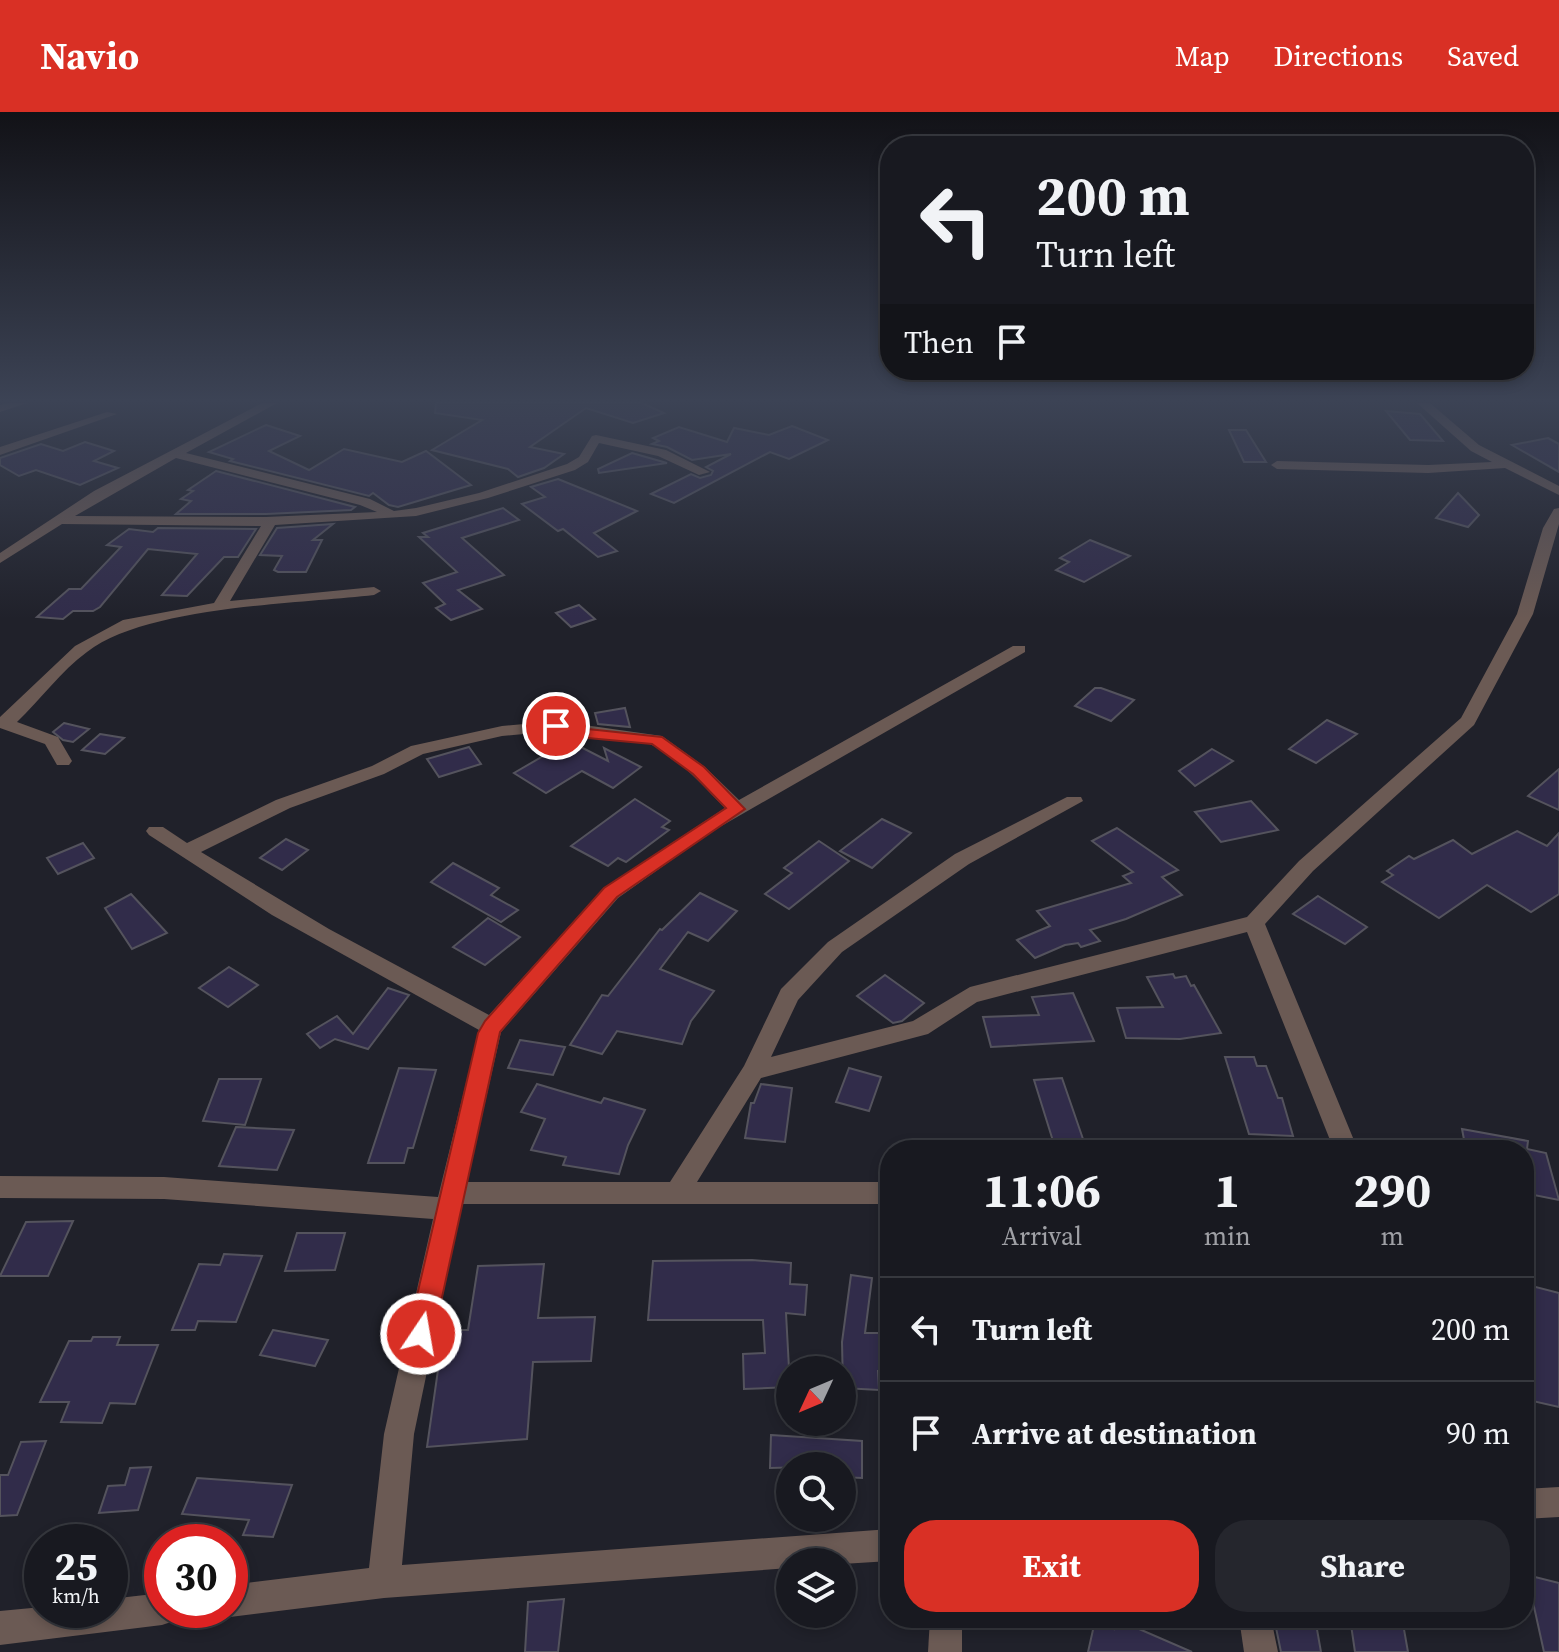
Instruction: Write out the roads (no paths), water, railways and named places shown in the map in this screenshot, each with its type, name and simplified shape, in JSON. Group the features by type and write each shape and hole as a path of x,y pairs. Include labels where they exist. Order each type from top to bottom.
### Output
{"street":[{"path":"0,559 59,520 138,475"},
{"path":"258,475 365,502 395,515"},
{"path":"59,520 271,520 395,515 442,505 544,475"},
{"path":"1524,475 1559,491"},
{"path":"753,1071 920,1028 970,995 1254,923 1306,866 1468,721 1525,614 1550,528 1559,512"},
{"path":"219,607 271,520"},
{"path":"63,761 52,741 3,723 81,649 128,623 219,607 374,591"},
{"path":"384,1582 399,1434 486,1039 492,1027 611,893 704,828 1019,649"},
{"path":"186,851 283,804 378,770 417,750 502,731 556,726 588,733 656,740 699,771 737,809"},
{"path":"676,1194 753,1071 789,995 835,947 962,859 1074,801"},
{"path":"156,831 243,890 348,951 492,1027"},
{"path":"1254,923 1342,1140"},
{"path":"0,1187 164,1188 450,1201 676,1194 880,1193"},
{"path":"1534,1503 1559,1502"},
{"path":"248,1599 384,1582 880,1546"},
{"path":"0,1628 144,1611"},
{"path":"945,1652 946,1628"},
{"path":"1257,1628 1261,1652"}]}
